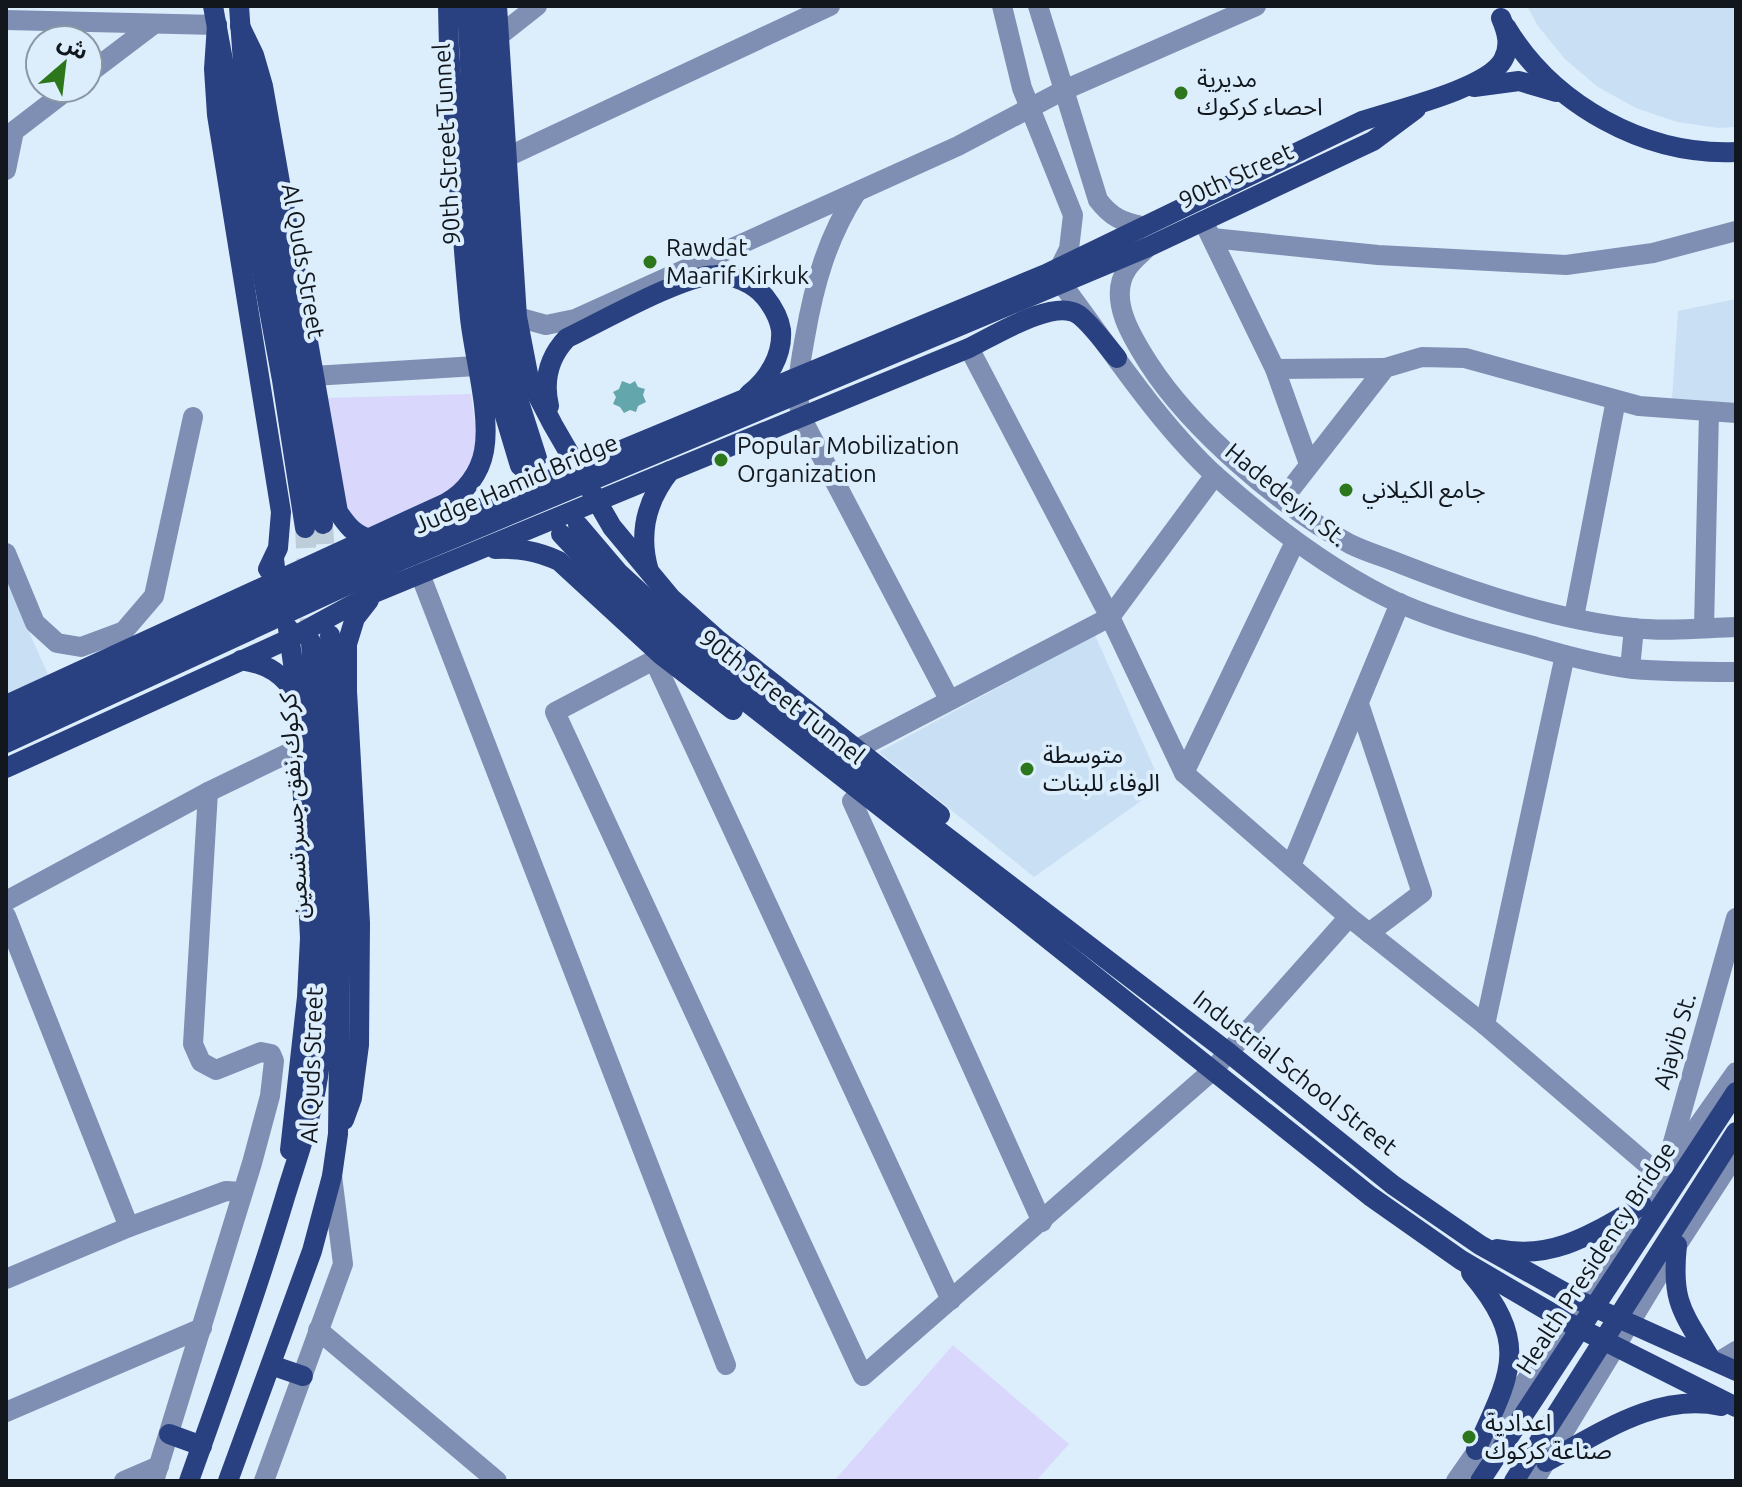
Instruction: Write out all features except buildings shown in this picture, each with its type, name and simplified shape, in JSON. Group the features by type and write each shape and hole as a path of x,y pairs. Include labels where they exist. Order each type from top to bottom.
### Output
{"main road":[{"path":"6,705 458,496 477,472 484,452 485,425 476,366 448,6"},
{"name":"90th Street Tunnel","path":"467,6 484,306 496,386 528,462 503,327 482,6"},
{"path":"497,6 517,317 529,379 595,501 650,575 717,639 938,813 986,877"},
{"path":"1498,12 1532,62 1577,103 1611,124 1653,141 1697,150 1736,152"},
{"name":"90th Street","path":"1055,278 1208,229 1373,141 1442,95 1490,73 1503,61 1508,44 1498,12"},
{"path":"215,16 217,115 281,512 280,536 274,559 275,582 311,638 298,699 310,938 307,997 285,1197"},
{"name":"Al Quds Street","path":"215,16 282,380 314,526 244,77 239,16"},
{"path":"239,16 263,86 338,512 347,526 361,537 370,539"},
{"name":"90th Street","path":"1055,278 1142,226 1362,121 1491,83 1519,81 1554,91 1577,103"},
{"path":"553,425 547,400 547,378 550,361 567,338 685,282 716,275 738,279 759,290 774,308 781,327 781,343 775,361 753,392 737,402"},
{"name":"Judge Hamid Bridge","path":"6,725 397,543 737,402 1055,278"},
{"name":"Judge Hamid Bridge","path":"6,743 404,559 1055,278"},
{"path":"6,768 241,660 311,638 374,593 969,348 1051,309 1068,309 1080,315 1117,358"},
{"path":"650,575 644,548 646,520 655,493 671,470"},
{"name":"90th Street Tunnel","path":"569,529 680,629 986,877"},
{"path":"479,549 517,548 539,552 559,561 657,657 908,844 986,877"},
{"path":"243,597 274,559"},
{"path":"338,1134 352,1098 359,1045 360,923 347,644 355,618 374,593"},
{"name":"Al Quds Street","path":"228,1481 312,1251 332,1176 338,1134 334,966 311,638"},
{"path":"241,660 260,663 276,671 289,683 298,699"},
{"name":"Industrial School Street","path":"986,877 1229,1053 1393,1185 1480,1245 1580,1301 1725,1361"},
{"name":"Industrial School Street","path":"986,877 1212,1071 1370,1196 1461,1260 1567,1322 1736,1408"},
{"name":"Al Quds Street","path":"189,1481 276,1232 308,1125 334,966"},
{"name":"Health Presidency Bridge","path":"1480,1481 1736,1092"},
{"name":"Health Presidency Bridge","path":"1523,1477 1736,1132"},
{"path":"1480,1245 1517,1253 1555,1248 1601,1229 1642,1205"},
{"path":"1677,1245 1675,1291 1680,1308 1725,1361"},
{"path":"1461,1260 1492,1298 1503,1318 1510,1352 1508,1373 1476,1450"},
{"path":"271,1365 303,1376"},
{"path":"1546,1462 1622,1422 1656,1409 1695,1403 1736,1408"},
{"path":"169,1434 202,1446"}],"street":[{"path":"500,35 537,6"},
{"path":"507,157 830,6"},
{"path":"1002,6 1022,88 1073,215 1069,249 1055,278"},
{"path":"1038,6 1098,200 1106,211 1121,222 1142,226"},
{"path":"517,317 546,325 575,319 971,141 1062,91 1226,12 1256,6"},
{"path":"6,20 109,14 154,24 215,16"},
{"path":"104,62 154,24"},
{"path":"6,170 14,131 49,104"},
{"path":"856,193 825,252 812,295 797,380 801,417 949,699"},
{"path":"1208,229 1378,255 1566,265 1653,253 1736,231"},
{"path":"1208,229 1275,369 1309,464"},
{"name":"Hadedeyin St.","path":"1148,247 1127,268 1120,292 1133,339 1162,384 1245,469 1350,544 1493,598 1574,617 1634,628 1736,627"},
{"name":"Hadedeyin St.","path":"1055,278 1147,401 1215,475 1295,542 1337,569 1400,603 1467,629 1565,655 1630,668 1736,672"},
{"path":"969,348 1110,617 1184,773 1349,917 1485,1025 1663,1178"},
{"path":"1275,369 1385,368 1422,357 1451,356 1639,406 1736,413"},
{"path":"313,376 476,366"},
{"path":"1283,499 1385,368"},
{"path":"1574,617 1616,400"},
{"path":"1704,628 1709,412"},
{"path":"6,553 35,623 57,643 81,647 124,631 154,596 193,417"},
{"path":"857,749 1110,617 1215,475"},
{"path":"1184,773 1295,542"},
{"path":"1337,569 1350,544"},
{"path":"420,574 726,1365"},
{"path":"1291,866 1400,603"},
{"path":"1630,668 1634,628"},
{"path":"1485,1025 1565,655"},
{"path":"951,1300 657,657 555,712 863,1376 1042,1222 1212,1071 1349,917"},
{"path":"1359,704 1422,893 1369,933"},
{"path":"6,901 208,792 301,747"},
{"path":"124,1481 156,1473 270,1096 274,1061 271,1054 261,1052 216,1070 201,1062 193,1044 208,792"},
{"path":"852,801 1042,1222"},
{"path":"6,916 129,1227"},
{"name":"Ajayib St.","path":"1663,1178 1736,918"},
{"path":"1456,1481 1567,1322 1642,1205 1736,1072"},
{"path":"1523,1477 1546,1462 1614,1347 1736,1154"},
{"path":"267,1480 343,1264 332,1176"},
{"path":"6,1279 129,1227 226,1191 243,1192"},
{"path":"6,1412 202,1328"},
{"path":"318,1330 497,1481"}],"shaded area":[{"path":"1527,6 1736,6 1736,127 1719,128 1677,122 1636,108 1598,87 1565,59 1538,26"},
{"path":"1736,299 1736,403 1672,400 1678,311"},
{"path":"622,381 630,384 635,381 638,387 645,389 643,395 646,402 638,406 636,412 630,410 624,413 613,404 616,397 613,392 619,389"},
{"path":"471,394 480,464 453,492 370,539 347,526 325,398"},
{"path":"6,580 49,677 6,696"},
{"name":"متوسطة الوفاء للبنات","path":"1095,635 1162,786 1034,877 879,752"},
{"path":"953,1345 1069,1444 1036,1481 834,1481"}],"tunnel":[{"path":"323,524 326,575"},
{"path":"305,528 311,642"}],"place":[{"name":"مديرية احصاء كركوك","path":"1181,93"},
{"name":"Rawdat Maarif Kirkuk","path":"650,262"},
{"name":"Popular Mobilization Organization","path":"721,460"},
{"name":"جامع الكيلاني","path":"1346,490"},
{"name":"متوسطة الوفاء للبنات","path":"1027,769"},
{"name":"اعدادية صناعة كركوك","path":"1469,1437"}]}
